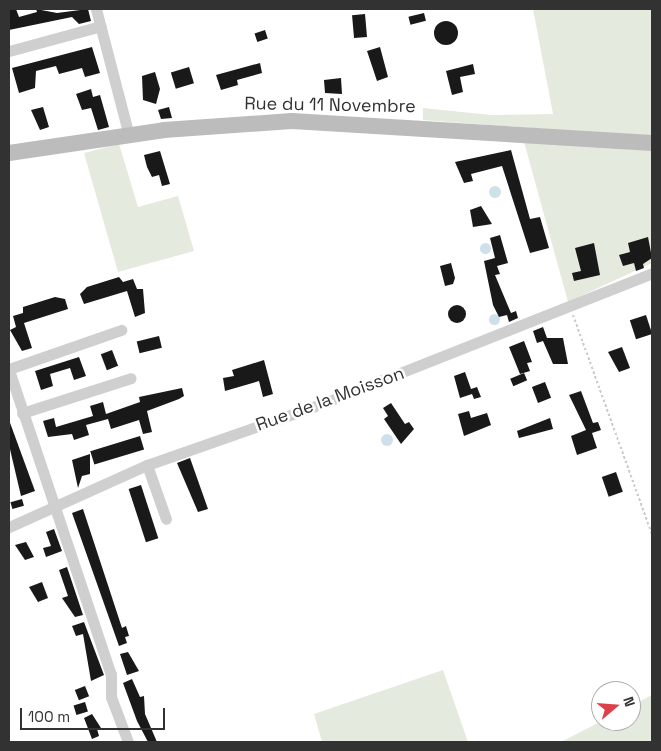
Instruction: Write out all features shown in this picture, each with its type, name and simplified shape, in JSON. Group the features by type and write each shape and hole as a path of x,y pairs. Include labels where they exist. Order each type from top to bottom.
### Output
{"street":[{"path":"96,9 129,136"},
{"path":"9,51 101,26"},
{"name":"Rue du 11 Novembre","path":"9,153 129,136 292,121 652,143"},
{"name":"Rue de la Moisson","path":"9,527 147,465 324,403 570,308 652,273"},
{"path":"121,330 9,369 22,413 111,674 111,696 128,742"},
{"path":"22,413 131,378"},
{"path":"147,465 166,519"}],"path":[{"path":"570,308 652,536"}],"shaded area":[{"path":"533,9 652,9 652,137 423,120 423,108 491,115 553,114"},
{"path":"523,138 652,148 652,263 568,302"},
{"path":"119,144 138,207 178,196 194,251 118,272 84,153"},
{"path":"443,670 468,742 322,742 314,714"},
{"path":"652,695 652,742 561,742 591,727 591,731 641,731 641,701"}],"water":[{"path":"493,186 497,186 501,192 497,198 493,198 489,194 489,190"},
{"path":"485,242 491,248 485,254 479,248"},
{"path":"494,313 500,319 494,325 488,319"},
{"path":"389,434 392,435 392,445 385,446 382,445 381,438 382,435"}],"building":[{"path":"9,9 16,9 19,17 37,12 36,9 57,13 88,9 91,21 79,24 72,17 9,30"},
{"path":"424,13 426,21 410,25 408,17"},
{"path":"365,14 367,37 354,38 352,15"},
{"path":"446,21 455,24 458,33 455,42 446,45 437,42 434,33 437,24"},
{"path":"265,30 268,39 257,42 255,33"},
{"path":"92,47 100,73 85,77 82,68 59,74 56,66 36,71 35,88 19,93 12,68"},
{"path":"380,47 388,77 377,81 367,51"},
{"path":"260,63 262,73 237,80 238,85 221,90 216,75"},
{"path":"473,64 475,74 460,77 463,92 452,95 446,71"},
{"path":"189,67 194,83 176,89 171,73"},
{"path":"155,72 160,89 156,104 143,100 142,76"},
{"path":"341,78 342,94 325,93 324,80"},
{"path":"91,89 93,97 100,95 109,127 98,130 91,108 82,110 76,94"},
{"path":"43,107 49,127 40,130 31,110"},
{"path":"169,107 172,118 161,119 158,110"},
{"path":"511,150 530,219 540,217 549,248 530,253 502,166 471,174 473,181 464,183 455,162"},
{"path":"160,151 170,184 162,186 159,175 152,177 144,155"},
{"path":"481,206 492,224 473,227 470,210"},
{"path":"500,235 508,263 497,266 500,274 495,275 511,313 516,311 518,318 509,322 507,315 499,317 493,305 484,261 495,258 490,238"},
{"path":"648,237 652,258 643,264 644,268 636,271 634,263 623,266 619,255 630,252 628,243"},
{"path":"594,243 600,275 574,281 572,273 581,271 575,248"},
{"path":"451,263 455,278 453,284 445,286 440,266"},
{"path":"119,277 123,282 133,279 137,289 143,289 145,313 135,317 127,291 84,304 80,294 87,287"},
{"path":"55,297 65,299 68,309 24,323 32,348 22,351 10,330 16,327 13,316 23,313 23,307"},
{"path":"457,305 463,308 466,314 463,320 457,323 451,320 448,314 451,308"},
{"path":"646,315 652,334 636,339 630,320"},
{"path":"543,327 547,338 563,338 568,364 553,364 543,341 537,343 533,331"},
{"path":"159,336 162,348 140,353 137,342"},
{"path":"524,341 532,362 527,363 530,371 520,374 509,347"},
{"path":"622,347 630,368 619,372 608,352"},
{"path":"112,350 118,366 107,370 101,354"},
{"path":"79,357 86,376 74,380 70,368 50,374 53,386 41,390 35,371"},
{"path":"264,360 273,394 263,397 259,381 225,391 223,378 234,376 232,370"},
{"path":"465,372 471,389 477,387 481,397 474,399 472,394 460,398 454,376"},
{"path":"524,373 527,380 513,386 510,379"},
{"path":"545,382 551,398 538,403 532,387"},
{"path":"182,388 184,396 147,411 152,432 143,434 139,420 111,429 108,419 86,425 89,435 74,440 72,434 48,437 43,421 54,418 56,427 93,416 90,406 103,402 106,414 140,402 139,397"},
{"path":"581,391 593,423 598,422 601,430 592,433 597,448 577,455 571,436 586,430 569,395"},
{"path":"391,403 405,424 409,422 414,429 401,444 384,419 388,416 383,408"},
{"path":"469,411 471,418 487,413 491,425 464,436 458,414"},
{"path":"550,418 553,429 519,438 517,431"},
{"path":"9,420 35,491 21,496 9,445"},
{"path":"140,436 144,449 94,465 90,451"},
{"path":"90,454 90,474 82,476 78,488 72,460"},
{"path":"190,458 208,509 198,512 177,463"},
{"path":"616,472 623,492 609,497 602,477"},
{"path":"141,485 158,538 146,542 129,489"},
{"path":"22,499 24,506 12,509 10,502"},
{"path":"83,509 122,628 126,626 129,636 125,637 127,643 119,646 72,513"},
{"path":"54,529 62,551 46,557 43,548 51,546 46,532"},
{"path":"26,542 34,557 25,560 15,545"},
{"path":"67,567 83,615 75,617 62,598 68,596 59,570"},
{"path":"42,582 48,598 38,602 29,587"},
{"path":"84,622 104,675 91,681 83,634 76,636 72,626"},
{"path":"128,652 139,671 127,675 120,654"},
{"path":"132,679 140,697 144,696 145,714 157,742 148,742 137,721 123,683"},
{"path":"85,686 89,696 79,700 75,690"},
{"path":"85,702 88,712 76,715 74,706"},
{"path":"92,714 101,728 97,729 99,736 92,739 84,718"}]}
